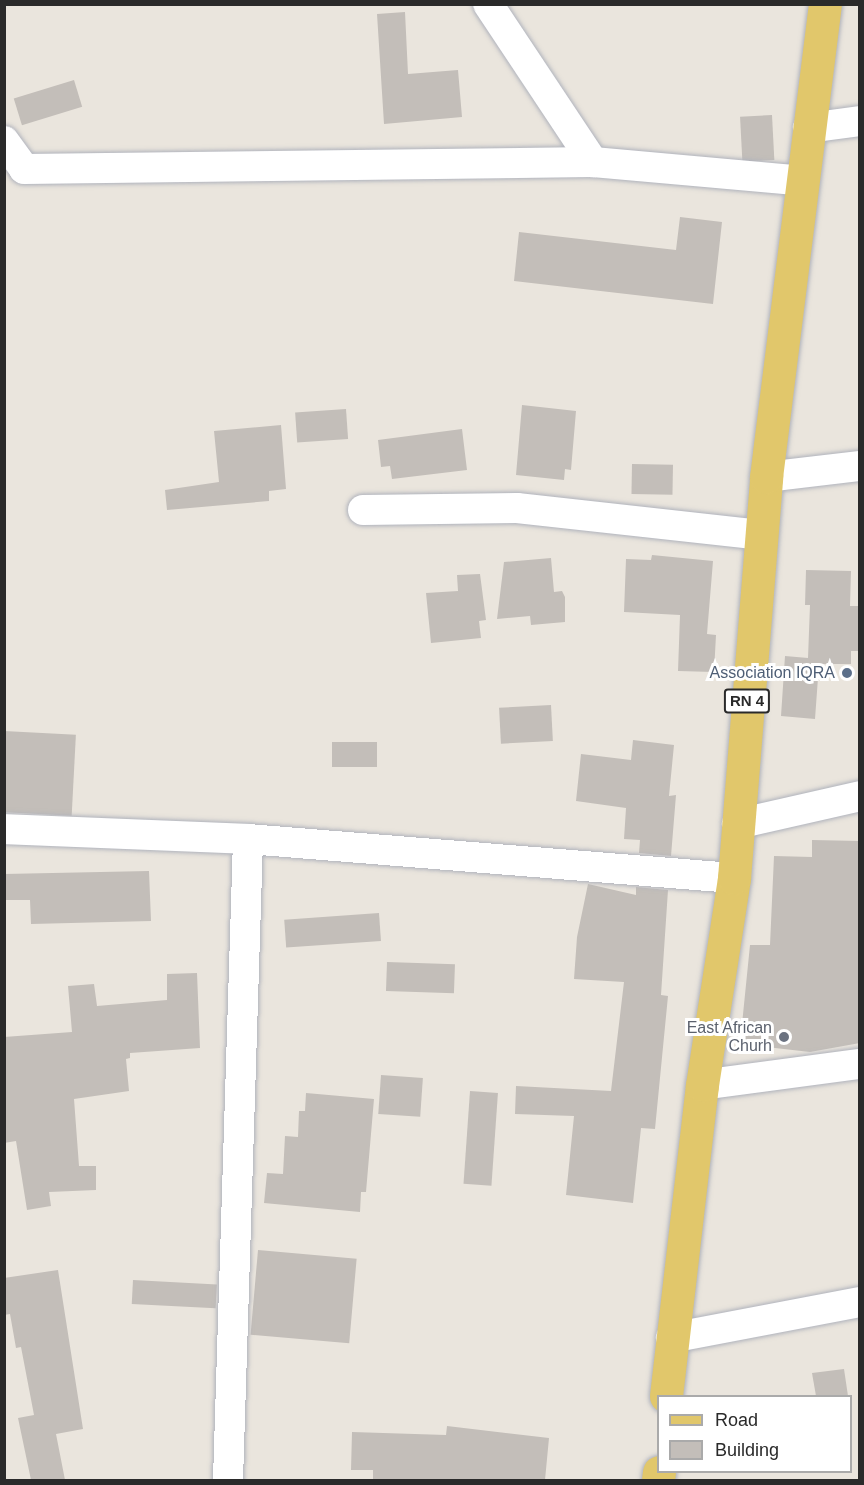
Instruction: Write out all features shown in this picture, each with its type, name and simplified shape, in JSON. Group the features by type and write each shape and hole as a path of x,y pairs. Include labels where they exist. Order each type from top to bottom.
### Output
{"main road":[{"name":"RN 4","path":"666,1395 702,1085 734,878 766,477 825,4"}],"street":[{"path":"488,4 592,162"},
{"path":"808,128 860,121"},
{"path":"4,141 24,169 592,162 804,181"},
{"path":"766,477 860,466"},
{"path":"363,510 517,508 761,535"},
{"path":"737,824 860,796"},
{"path":"4,829 248,839 734,878"},
{"path":"228,1480 248,839"},
{"path":"702,1085 860,1064"},
{"path":"671,1338 860,1302"}],"building":[{"path":"405,12 408,74 458,70 462,117 384,124 377,14"},
{"path":"74,80 82,107 22,125 14,98"},
{"path":"772,115 774,160 742,162 740,117"},
{"path":"680,217 722,222 713,304 514,281 519,232 676,250"},
{"path":"522,405 576,411 571,470 565,469 564,480 516,475"},
{"path":"346,409 348,439 297,442 295,413"},
{"path":"281,425 286,489 269,491 269,501 167,510 165,490 219,482 214,431"},
{"path":"462,429 467,470 392,479 390,466 381,467 378,440"},
{"path":"632,464 673,465 672,495 631,494"},
{"path":"652,555 713,561 707,634 716,635 714,672 678,671 680,615 624,612 626,559 651,560"},
{"path":"551,558 554,592 562,591 565,597 565,622 531,625 530,616 497,619 504,562"},
{"path":"806,570 851,571 850,606 858,606 858,651 851,651 851,664 819,664 815,719 781,716 785,656 808,658 810,605 805,605"},
{"path":"480,574 486,620 479,621 481,638 431,643 426,593 458,591 457,575"},
{"path":"551,705 553,741 501,744 499,708"},
{"path":"4,731 76,735 72,816 4,812"},
{"path":"633,740 674,745 669,796 676,795 671,856 639,853 640,840 624,839 626,808 576,801 581,754 631,760"},
{"path":"332,742 377,742 377,767 332,767"},
{"path":"812,840 860,841 860,1043 810,1052 740,1044 750,945 770,945 774,856 812,857"},
{"path":"149,871 151,921 31,924 30,900 4,900 4,874"},
{"path":"588,884 636,895 636,887 668,890 661,995 668,996 655,1129 641,1128 633,1203 566,1195 574,1116 515,1114 516,1086 611,1091 624,982 574,979 577,937"},
{"path":"379,913 381,941 286,948 284,920"},
{"path":"387,962 455,964 454,993 386,991"},
{"path":"197,973 200,1048 130,1053 130,1058 126,1059 129,1091 74,1099 79,1166 96,1166 96,1190 49,1192 51,1206 27,1210 16,1141 4,1143 4,1037 72,1032 68,986 94,984 97,1006 167,1000 167,974"},
{"path":"381,1075 423,1078 420,1117 378,1114"},
{"path":"470,1091 498,1093 491,1186 464,1184"},
{"path":"306,1093 374,1099 366,1192 361,1192 360,1212 264,1203 267,1173 283,1174 285,1136 298,1137 299,1111 305,1111"},
{"path":"258,1250 357,1259 349,1343 251,1335"},
{"path":"58,1270 83,1429 56,1434 65,1480 31,1480 18,1418 34,1415 21,1347 16,1348 10,1314 4,1315 4,1278"},
{"path":"133,1280 217,1284 216,1308 132,1304"},
{"path":"844,1369 848,1395 816,1395 812,1373"},
{"path":"447,1426 549,1438 545,1480 373,1480 373,1470 351,1470 352,1432 446,1435"}],"place":[{"name":"Association IQRA","path":"847,673"},
{"name":"East African Churh","path":"784,1037"}]}
